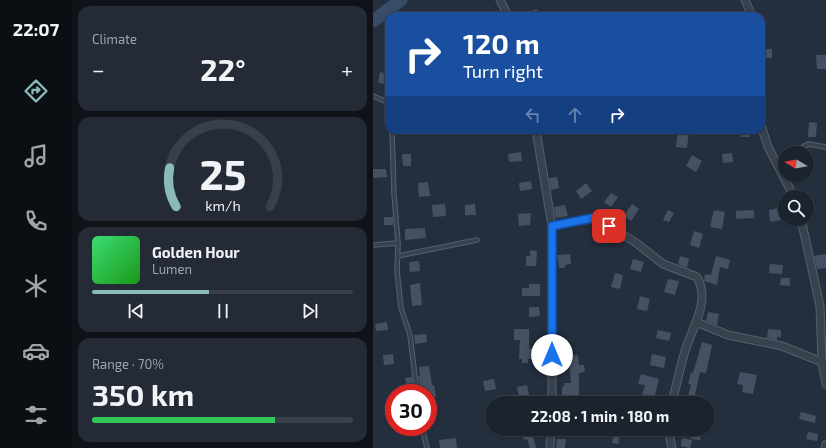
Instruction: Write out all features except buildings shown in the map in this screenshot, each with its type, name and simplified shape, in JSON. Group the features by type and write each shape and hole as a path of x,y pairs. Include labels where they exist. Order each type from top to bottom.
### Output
{"street":[{"path":"500,0 506,12"},
{"path":"745,0 750,12"},
{"path":"537,134 552,226 552,396"},
{"path":"764,134 768,147 790,190"},
{"path":"552,226 595,218 635,242 663,264 694,275 702,289 702,301 685,352 675,396"},
{"path":"803,226 820,306 822,362 826,384"},
{"path":"696,322 728,335 782,346 822,362"},
{"path":"551,436 551,448"},
{"path":"669,436 672,448"},
{"path":"825,448 826,444"}],"lane":[{"path":"373,96 385,101"},
{"path":"392,134 394,194 399,243 397,271 401,308 410,335 416,384"},
{"path":"804,146 808,144 826,147"},
{"path":"398,256 477,240"},
{"path":"373,245 399,243"},
{"path":"424,436 427,448"}],"waterway":[{"path":"373,21 401,0"}],"route":[{"path":"552,355 552,226 592,218 595,218 609,226"}]}
